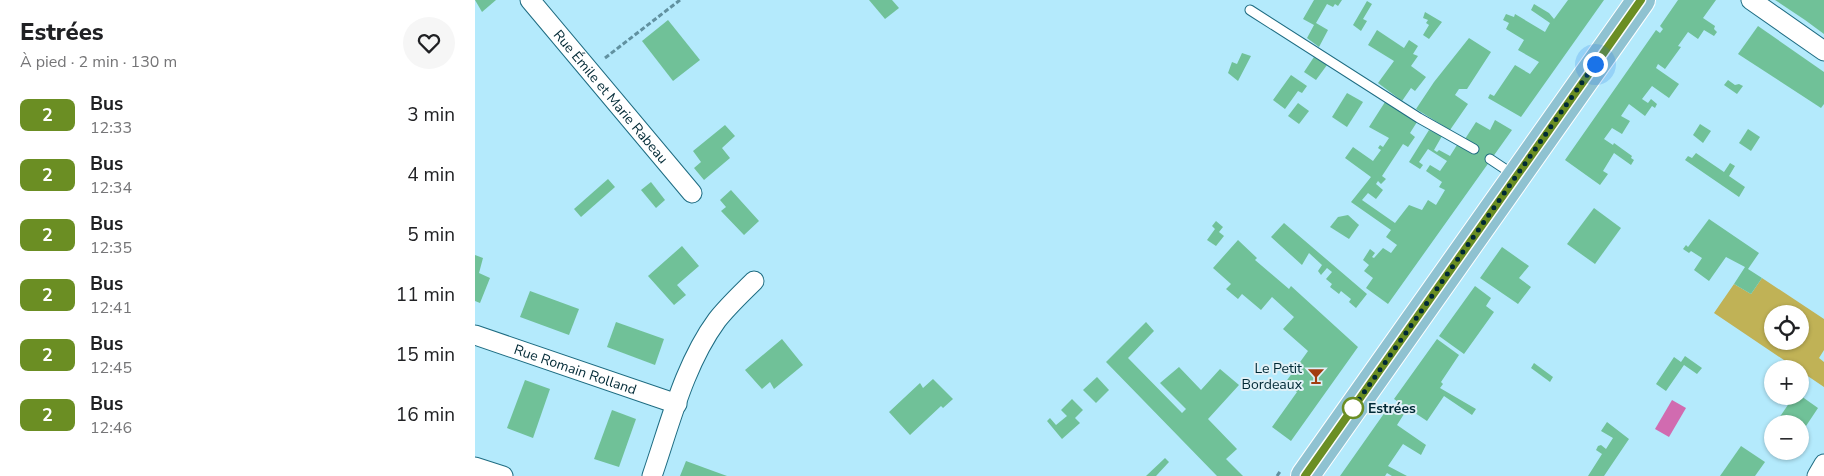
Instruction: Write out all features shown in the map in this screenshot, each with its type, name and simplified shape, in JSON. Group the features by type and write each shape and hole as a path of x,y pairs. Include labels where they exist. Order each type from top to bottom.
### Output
{"main road":[{"path":"1305,476 1641,0"}],"street":[{"name":"Rue Émile et Marie Rabeau","path":"530,0 691,193"},
{"path":"1751,0 1824,52"},
{"path":"652,476 677,404 703,343 717,321 754,281"},
{"name":"Rue Romain Rolland","path":"475,335 677,404"},
{"path":"1817,476 1824,464"},
{"path":"475,467 503,476"}],"lane":[{"path":"1250,10 1419,118 1473,149"},
{"path":"1490,159 1516,176"}],"path":[{"path":"588,70 680,0"}],"shaded area":[{"path":"1762,278 1803,305 1764,305 1764,347 1714,313 1734,284 1751,294"},
{"path":"1809,309 1824,319 1824,350 1819,358 1824,362 1824,387 1809,377 1809,360 1784,360 1769,350 1809,350"},
{"path":"1672,400 1686,408 1669,437 1655,429"}],"building":[{"path":"475,0 496,0 482,12"},
{"path":"869,0 892,0 899,8 885,19"},
{"path":"1314,0 1342,0 1338,6 1335,4 1333,7 1327,4 1316,23 1328,30 1319,47 1307,38 1314,25 1303,19"},
{"path":"1568,0 1604,0 1521,117 1488,98 1490,94 1494,96 1515,65 1530,74 1539,62 1518,50 1524,40 1506,29 1509,23 1503,20 1506,14 1514,17 1515,14 1545,32 1550,23 1531,10 1534,4 1549,13 1554,19"},
{"path":"1678,0 1716,0 1703,18 1715,26 1714,29 1717,32 1714,36 1704,30 1698,39 1688,32 1678,46 1681,47 1665,69 1658,64 1656,68 1679,84 1669,98 1652,86 1642,99 1648,103 1651,99 1657,104 1655,108 1652,106 1645,116 1629,104 1621,116 1630,121 1622,134 1612,128 1604,139 1613,145 1614,143 1632,156 1631,158 1634,160 1631,165 1614,153 1603,171 1608,174 1600,185 1565,160 1656,30 1660,33 1663,29 1660,26"},
{"path":"1775,0 1824,0 1824,34 1805,20"},
{"path":"1367,1 1372,4 1363,19 1367,21 1361,31 1353,25"},
{"path":"1425,12 1442,22 1429,39 1423,35 1429,25 1426,23 1428,20 1423,18"},
{"path":"668,20 700,60 673,81 642,41"},
{"path":"1758,26 1824,72 1824,104 1821,108 1738,54"},
{"path":"1377,30 1404,48 1409,40 1418,46 1413,54 1418,56 1411,66 1426,77 1415,91 1411,88 1402,101 1378,83 1394,61 1368,45"},
{"path":"1469,38 1491,52 1467,89 1459,89 1455,95 1468,104 1450,130 1416,109 1434,82"},
{"path":"1242,53 1251,56 1238,81 1228,73 1232,62 1237,64"},
{"path":"1314,57 1327,65 1316,80 1304,72"},
{"path":"1291,75 1307,86 1302,93 1298,91 1285,109 1273,100"},
{"path":"1728,80 1735,85 1743,86 1737,94 1724,85"},
{"path":"1347,93 1363,102 1347,127 1332,117"},
{"path":"1385,102 1417,122 1410,133 1415,137 1408,147 1403,144 1382,176 1386,179 1381,184 1378,181 1376,184 1383,190 1376,199 1368,193 1362,200 1395,223 1409,205 1422,210 1428,200 1436,205 1445,190 1439,187 1442,182 1426,171 1430,165 1440,171 1447,161 1428,149 1419,162 1423,165 1420,169 1409,162 1429,130 1442,136 1434,150 1437,152 1439,150 1450,156 1457,145 1471,153 1476,145 1465,139 1476,122 1490,130 1495,120 1512,130 1388,304 1366,288 1373,278 1364,271 1369,265 1363,260 1370,249 1375,253 1372,257 1374,258 1383,248 1391,253 1397,245 1386,237 1391,230 1351,202 1371,177 1345,158 1353,147 1373,161 1381,150 1378,148 1380,145 1383,147 1389,138 1369,127"},
{"path":"1298,103 1309,111 1299,124 1288,116"},
{"path":"1700,124 1711,131 1703,143 1693,135"},
{"path":"725,125 735,136 722,148 730,158 704,180 694,168 701,162 693,151"},
{"path":"1748,129 1760,137 1751,151 1739,143"},
{"path":"1696,153 1724,172 1730,163 1735,166 1729,176 1745,187 1739,197 1685,160 1688,156 1692,158"},
{"path":"608,179 615,187 581,217 574,209"},
{"path":"651,182 665,200 656,208 641,190"},
{"path":"731,190 759,221 744,235 721,211 726,207 720,200"},
{"path":"1594,208 1621,228 1595,264 1567,244"},
{"path":"1348,215 1359,225 1349,239 1330,227 1338,217"},
{"path":"1709,219 1759,253 1748,269 1762,278 1751,294 1734,284 1745,267 1726,257 1709,281 1694,270 1702,258 1691,251 1689,253 1683,249 1686,245 1688,247"},
{"path":"1216,221 1223,227 1219,232 1224,236 1216,246 1207,240 1215,229 1212,226"},
{"path":"1284,223 1367,294 1356,308 1349,302 1351,299 1341,291 1339,294 1330,287 1332,284 1326,279 1332,272 1327,268 1321,275 1318,271 1322,265 1309,253 1302,265 1271,237"},
{"path":"1238,240 1257,258 1255,260 1289,289 1291,286 1358,347 1291,441 1272,427 1297,392 1285,383 1308,351 1283,329 1294,317 1272,297 1261,310 1242,294 1238,299 1226,289 1231,284 1213,268"},
{"path":"682,246 699,266 677,285 686,295 674,305 648,276"},
{"path":"1502,247 1529,266 1519,278 1531,287 1518,304 1480,278"},
{"path":"475,255 483,258 479,273 490,278 480,303 475,301"},
{"path":"1475,286 1491,298 1486,306 1494,312 1464,354 1439,336"},
{"path":"530,291 579,309 569,335 520,317"},
{"path":"616,322 664,339 655,365 607,347"},
{"path":"1146,322 1154,331 1128,358 1182,413 1186,409 1160,383 1179,367 1201,390 1220,369 1239,385 1208,419 1237,449 1226,459 1243,476 1217,476 1106,362"},
{"path":"782,339 803,365 774,389 770,382 762,389 745,370"},
{"path":"1437,339 1459,355 1441,382 1443,384 1440,388 1476,409 1472,415 1444,396 1427,421 1394,399"},
{"path":"1685,356 1702,368 1697,374 1684,365 1666,391 1656,384 1674,357 1681,362"},
{"path":"1534,363 1553,377 1550,382 1531,368"},
{"path":"1097,377 1109,390 1096,403 1083,390"},
{"path":"933,379 953,399 943,408 941,406 910,435 889,412 920,383 923,388"},
{"path":"525,380 550,389 533,438 507,428"},
{"path":"1072,399 1083,410 1075,418 1080,423 1062,439 1047,421 1050,418 1056,425 1067,416 1061,410"},
{"path":"1809,402 1818,408 1809,422 1809,415 1781,415 1788,405 1809,405"},
{"path":"1390,405 1404,414 1397,425 1426,445 1421,455 1403,444 1388,466 1407,476 1392,476 1387,473 1385,476 1340,476"},
{"path":"612,410 636,419 619,467 594,459"},
{"path":"1607,422 1629,439 1604,476 1588,476 1602,454 1596,450 1598,446 1601,445 1606,449 1613,438 1601,431"},
{"path":"1741,446 1765,462 1755,476 1720,476"},
{"path":"1165,458 1169,462 1156,476 1146,476"},
{"path":"686,461 705,468 727,476 680,476"}],"bus line":[{"name":"2","path":"1305,476 1641,0"}],"place":[{"name":"Le Petit Bordeaux","path":"1316,376"},
{"name":"Estrées","path":"1353,408"}],"route":[{"path":"1353,408 1351,411 1595,64"}]}
